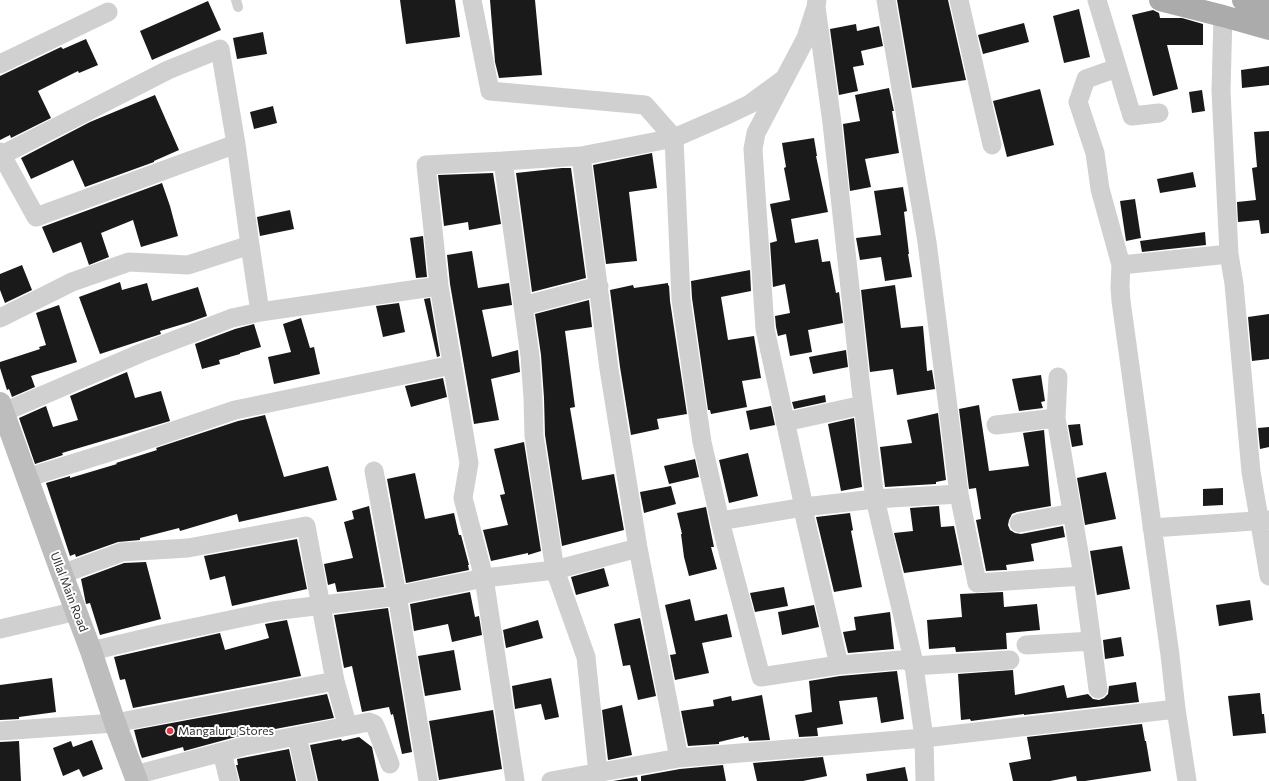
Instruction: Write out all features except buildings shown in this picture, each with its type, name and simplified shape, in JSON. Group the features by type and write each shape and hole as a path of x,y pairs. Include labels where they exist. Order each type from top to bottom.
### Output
{"main road":[{"path":"1160,0 1269,29"},
{"path":"1243,0 1269,8"},
{"name":"Ullal Main Road","path":"2,407 26,478 92,651 115,723 136,778"}],"street":[{"path":"472,0 490,91 645,105 674,138 681,299 702,442 720,521 761,677 839,665 1010,660"},
{"path":"886,0 927,242 958,494 977,583 1083,576"},
{"path":"959,0 992,145"},
{"path":"1097,0 1132,116 1159,113"},
{"path":"817,3 806,38 756,133 753,149 765,329 804,506 804,518 839,665"},
{"path":"817,3 875,499 913,663 924,738 925,781"},
{"path":"0,64 108,12"},
{"path":"1223,16 1221,91 1229,254 1234,284 1251,472 1264,520 1269,576"},
{"path":"236,144 36,217 1,153 168,70 220,49 236,144 260,312"},
{"path":"1118,68 1086,80 1078,102 1095,153 1100,189 1121,265 1121,302 1187,781"},
{"path":"515,781 484,578 463,498 469,463 439,286 426,165 582,156 674,138 750,104 784,79"},
{"path":"582,156 609,369 638,548 679,758"},
{"path":"503,161 530,356 534,436 555,570 586,657 598,773"},
{"path":"0,318 72,282 129,262 188,265 250,244"},
{"path":"1121,265 1229,254"},
{"path":"2,407 232,318 260,312 439,286"},
{"path":"523,306 598,286"},
{"path":"26,478 126,448 235,410 452,364"},
{"path":"1058,377 1056,418 1083,576 1098,689"},
{"path":"785,422 863,405"},
{"path":"996,425 1056,418"},
{"path":"374,471 397,595 428,781"},
{"path":"720,521 804,506 875,499 958,494"},
{"path":"1019,523 1072,513"},
{"path":"1152,528 1264,520"},
{"path":"62,574 122,552 188,548 306,526 335,681 345,716"},
{"path":"92,651 163,634 273,611 390,597 484,578 555,570 638,548"},
{"path":"0,629 77,611"},
{"path":"1026,645 1092,641"},
{"path":"0,731 115,723 335,681"},
{"path":"551,781 679,758 924,738 1176,709"},
{"path":"136,778 245,746 369,722 376,728 390,764"},
{"path":"297,736 308,781"},
{"path":"222,752 229,781"}],"place":[{"name":"Mangaluru Stores","path":"170,731"}]}
